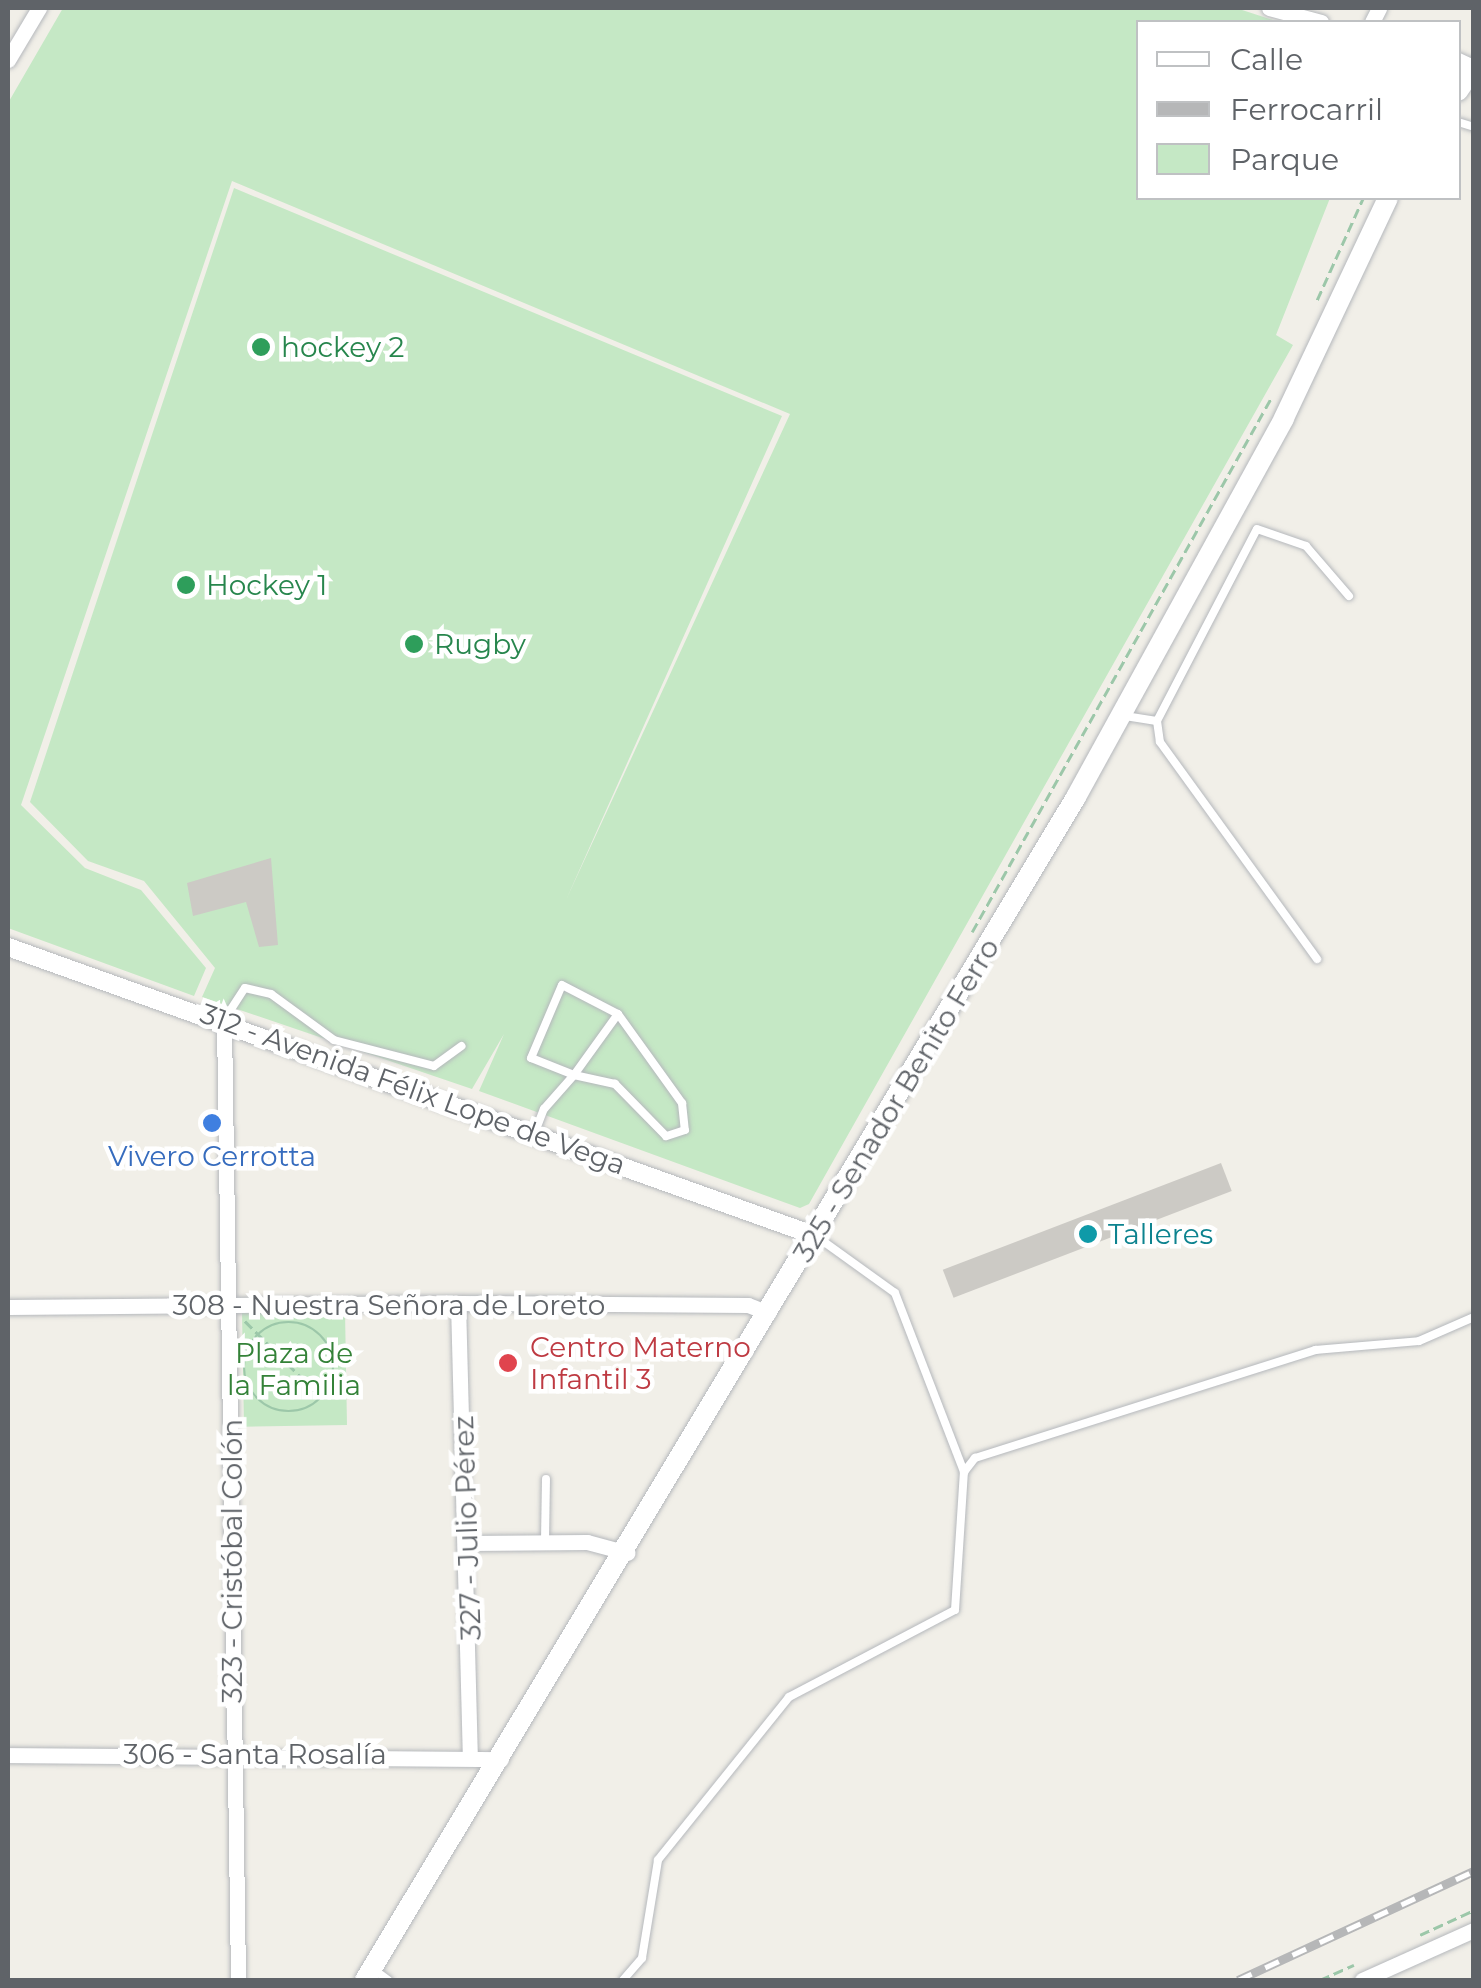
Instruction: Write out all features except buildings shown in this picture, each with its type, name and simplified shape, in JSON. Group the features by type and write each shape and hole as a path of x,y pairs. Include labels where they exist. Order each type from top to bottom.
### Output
{"main road":[{"path":"1464,91 1474,67"},
{"name":"325 - Senador Benito Ferro","path":"375,1976 816,1236 1121,714 1284,418 1387,200"}],"street":[{"path":"8,60 39,8"},
{"path":"1269,8 1316,20"},
{"name":"312 - Avenida Félix Lope de Vega","path":"8,947 816,1236"},
{"name":"323 - Cristóbal Colón","path":"224,1022 230,1753 238,1980"},
{"name":"308 - Nuestra Señora de Loreto","path":"8,1308 458,1302 748,1305 769,1313"},
{"name":"327 - Julio Pérez","path":"458,1302 470,1543 470,1754"},
{"path":"470,1543 545,1541 628,1553"},
{"name":"306 - Santa Rosalía","path":"8,1755 470,1754 501,1759"},
{"path":"1362,1980 1474,1930"}],"lane":[{"path":"1317,959 1160,742 1157,722 1258,529 1306,546 1349,596"},
{"path":"1121,714 1157,722"},
{"path":"574,986 618,1014 682,1104 684,1130 666,1136 615,1084 574,1075 532,1058 558,989 574,986"},
{"path":"224,1022 245,988 271,994 334,1040 434,1066 462,1046"},
{"path":"534,1132 618,1014"},
{"path":"623,1980 642,1958 658,1860 789,1698 956,1610 964,1472 895,1292 816,1236"},
{"path":"964,1472 990,1450 1315,1350 1418,1341 1474,1317"},
{"path":"545,1541 546,1480"}],"path":[{"path":"1312,312 1362,200"},
{"path":"968,938 1275,392"},
{"path":"289,1322 318,1333 334,1368 322,1398 293,1412 257,1398 244,1369 259,1334 289,1322"},
{"path":"259,1334 322,1398"}],"green space":[{"path":"63,8 1236,8 1273,20 1136,20 1136,200 1329,200 1276,335 1293,345 809,1204 800,1208 479,1091 504,1034 472,1089 202,997 215,968 144,881 88,861 30,802 234,188 782,416 566,900 790,414 232,181 21,805 85,868 141,890 206,968 194,996 8,928 8,103"},
{"name":"Plaza de la Familia","path":"345,1311 347,1425 244,1427 242,1313"}],"railway":[{"path":"1238,1980 1474,1871"}],"place":[{"name":"hockey 2","path":"261,347"},
{"name":"Hockey 1","path":"186,585"},
{"name":"Rugby","path":"414,644"},
{"name":"Vivero Cerrotta","path":"212,1123"},
{"name":"Talleres","path":"1088,1234"},
{"name":"Centro Materno Infantil 3","path":"508,1363"}]}
